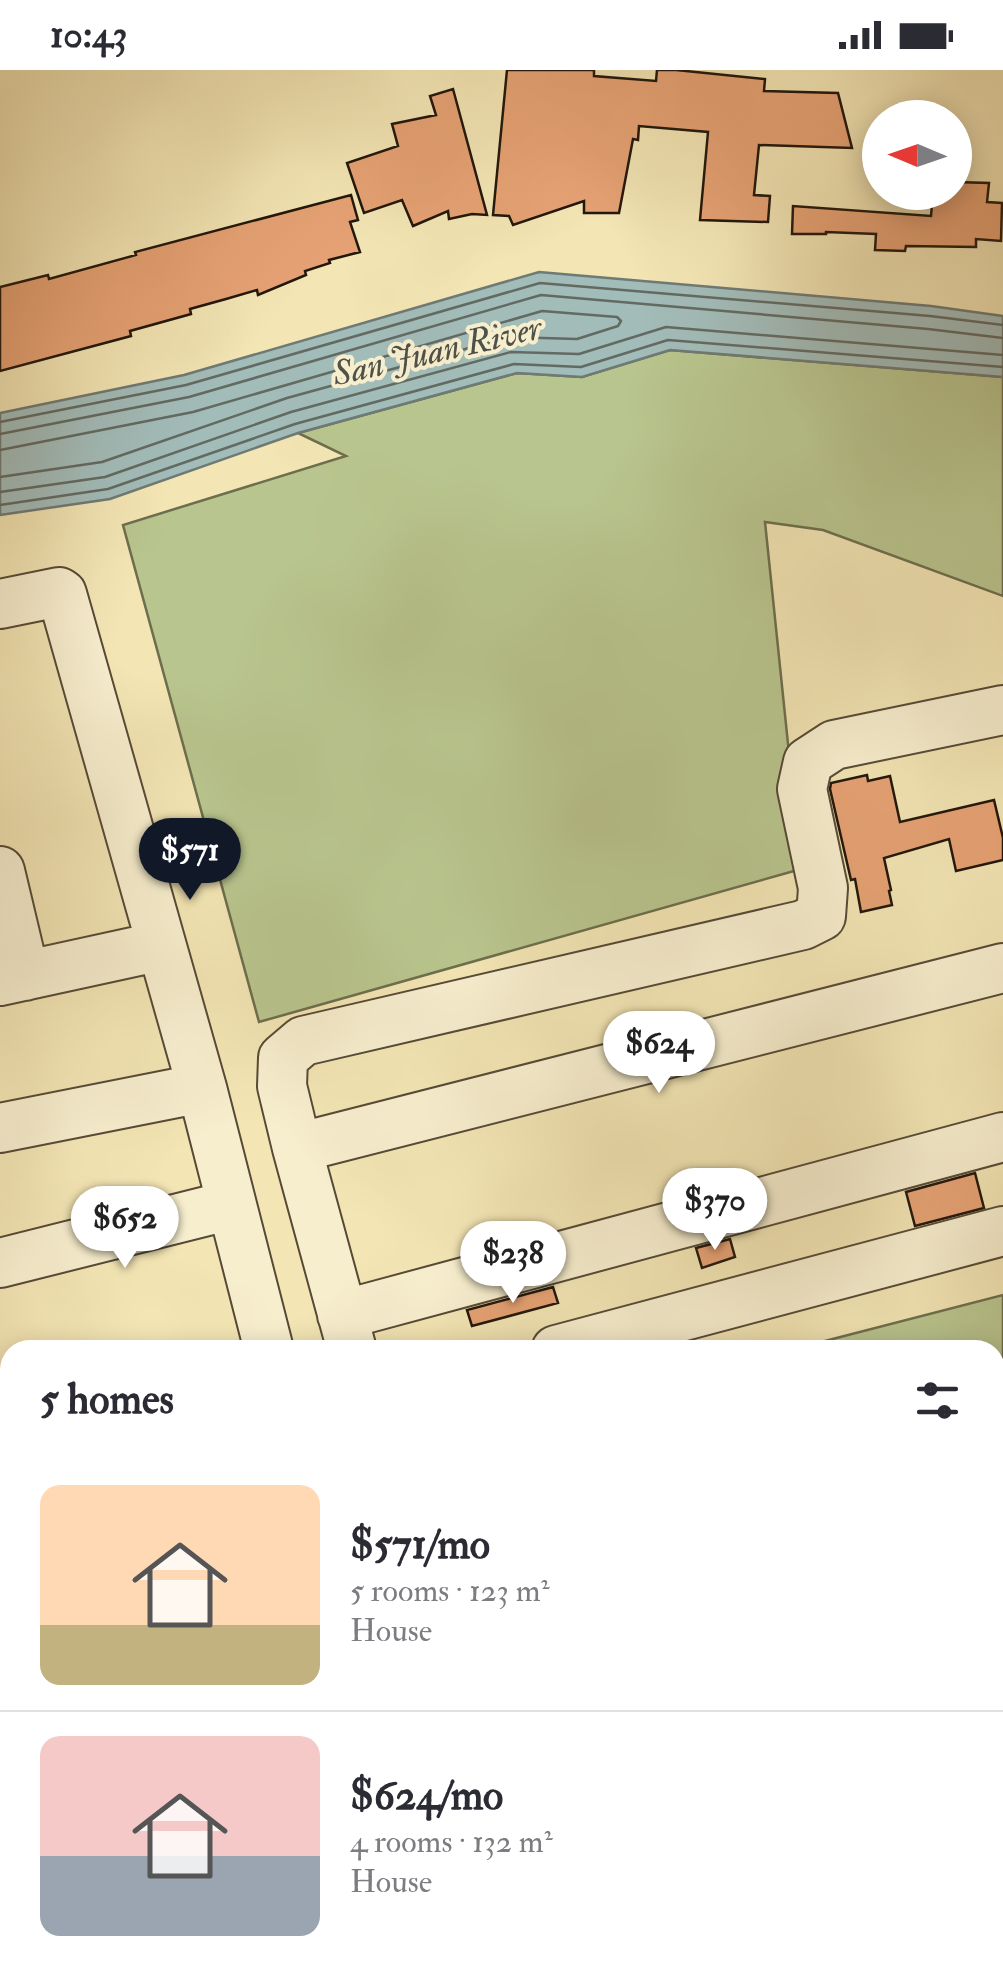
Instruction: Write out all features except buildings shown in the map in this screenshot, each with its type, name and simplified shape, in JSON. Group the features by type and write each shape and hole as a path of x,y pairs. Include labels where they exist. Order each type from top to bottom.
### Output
{"street":[{"path":"0,604 62,594 202,1088 267,1340"},
{"path":"1003,710 834,745 808,762 802,789 823,888 821,916 803,925 303,1041 283,1058 282,1086 347,1332 1003,1137"},
{"path":"0,871 12,978 162,946"},
{"path":"297,1148 1003,968"},
{"path":"0,1128 202,1088"},
{"path":"0,1262 232,1204"},
{"path":"594,1340 1003,1232"}],"green space":[{"path":"670,350 1003,377 1003,596 823,530 765,522 801,869 259,1022 123,525 346,456 298,433 517,373 582,377"},
{"path":"1003,1295 1003,1340 829,1340"}],"water":[{"name":"San Juan River","path":"539,272 931,306 1003,316 1003,377 670,350 582,377 517,373 298,433 110,499 0,515 0,413 184,375"}]}
